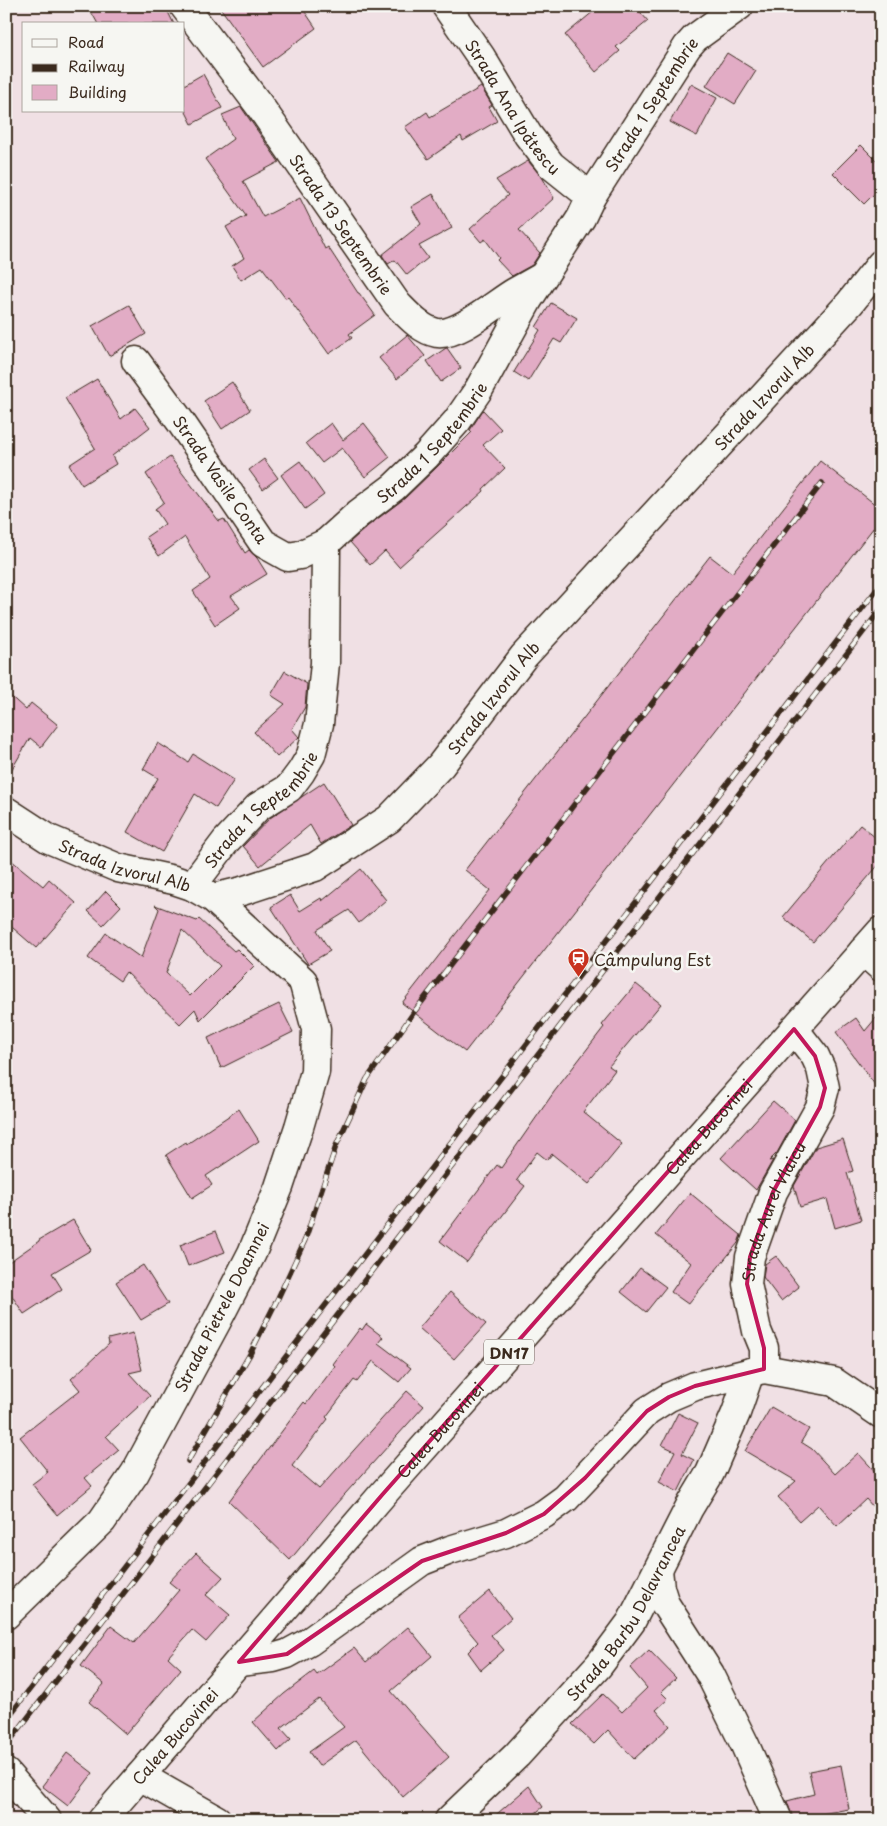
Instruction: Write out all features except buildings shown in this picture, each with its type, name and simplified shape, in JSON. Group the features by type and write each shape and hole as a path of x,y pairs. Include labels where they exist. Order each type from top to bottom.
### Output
{"main road":[{"name":"Strada 13 Septembrie","path":"184,6 259,105 397,304 412,318 426,328 438,333 449,331 466,325 514,292 544,277"},
{"name":"Strada Ana Ipătescu","path":"446,6 481,57 528,136 551,165 591,197"},
{"name":"Strada 1 Septembrie","path":"203,892 226,841 258,807 289,788 301,772 310,754 319,724 325,663 326,543 358,514 394,487 426,456 457,421 484,381 501,348 581,218 591,197 687,47 695,38 739,6"},
{"name":"Strada Izvorul Alb","path":"6,811 49,839 118,868 174,880 203,892 242,891 315,867 389,820 441,765 524,656 850,303 881,264"},
{"name":"Strada Vasile Conta","path":"136,361 180,421 263,543 288,557 300,555 326,543"},
{"name":"Strada Pietrele Doamnei","path":"6,1614 102,1521 135,1472 252,1253 279,1187 315,1072 316,1029 303,981 203,892"},
{"name":"Calea Bucovinei","path":"102,1820 382,1495 794,1029 872,959 881,931"},
{"name":"Strada Aurel Vlaicu","path":"757,1370 764,1348 757,1331 747,1284 750,1258 773,1192 820,1107 825,1088 821,1069 815,1056 794,1029"},
{"path":"239,1662 273,1658 287,1654 309,1642 422,1561 450,1550 506,1533 544,1514 566,1498 647,1411 670,1396 695,1386 757,1370 834,1382 881,1414"},
{"name":"Strada Barbu Delavrancea","path":"448,1820 517,1755 599,1665 631,1622 717,1458 757,1370"},
{"path":"658,1570 665,1604 710,1674 749,1753 778,1820"},
{"path":"6,1773 48,1820"},
{"path":"140,1776 217,1820"}],"highlighted area":[{"path":"794,1029 815,1056 825,1088 820,1107 773,1192 750,1257 747,1284 764,1348 764,1369 695,1386 669,1397 647,1411 585,1478 544,1514 506,1533 422,1561 287,1654 239,1662 382,1495"}],"railway":[{"path":"188,1461 250,1354 278,1298 305,1240 336,1146 367,1079 414,1012 822,483"},
{"path":"6,1720 881,584"},
{"path":"6,1746 881,609"}],"place":[{"name":"Câmpulung Est","path":"578,978"}]}
